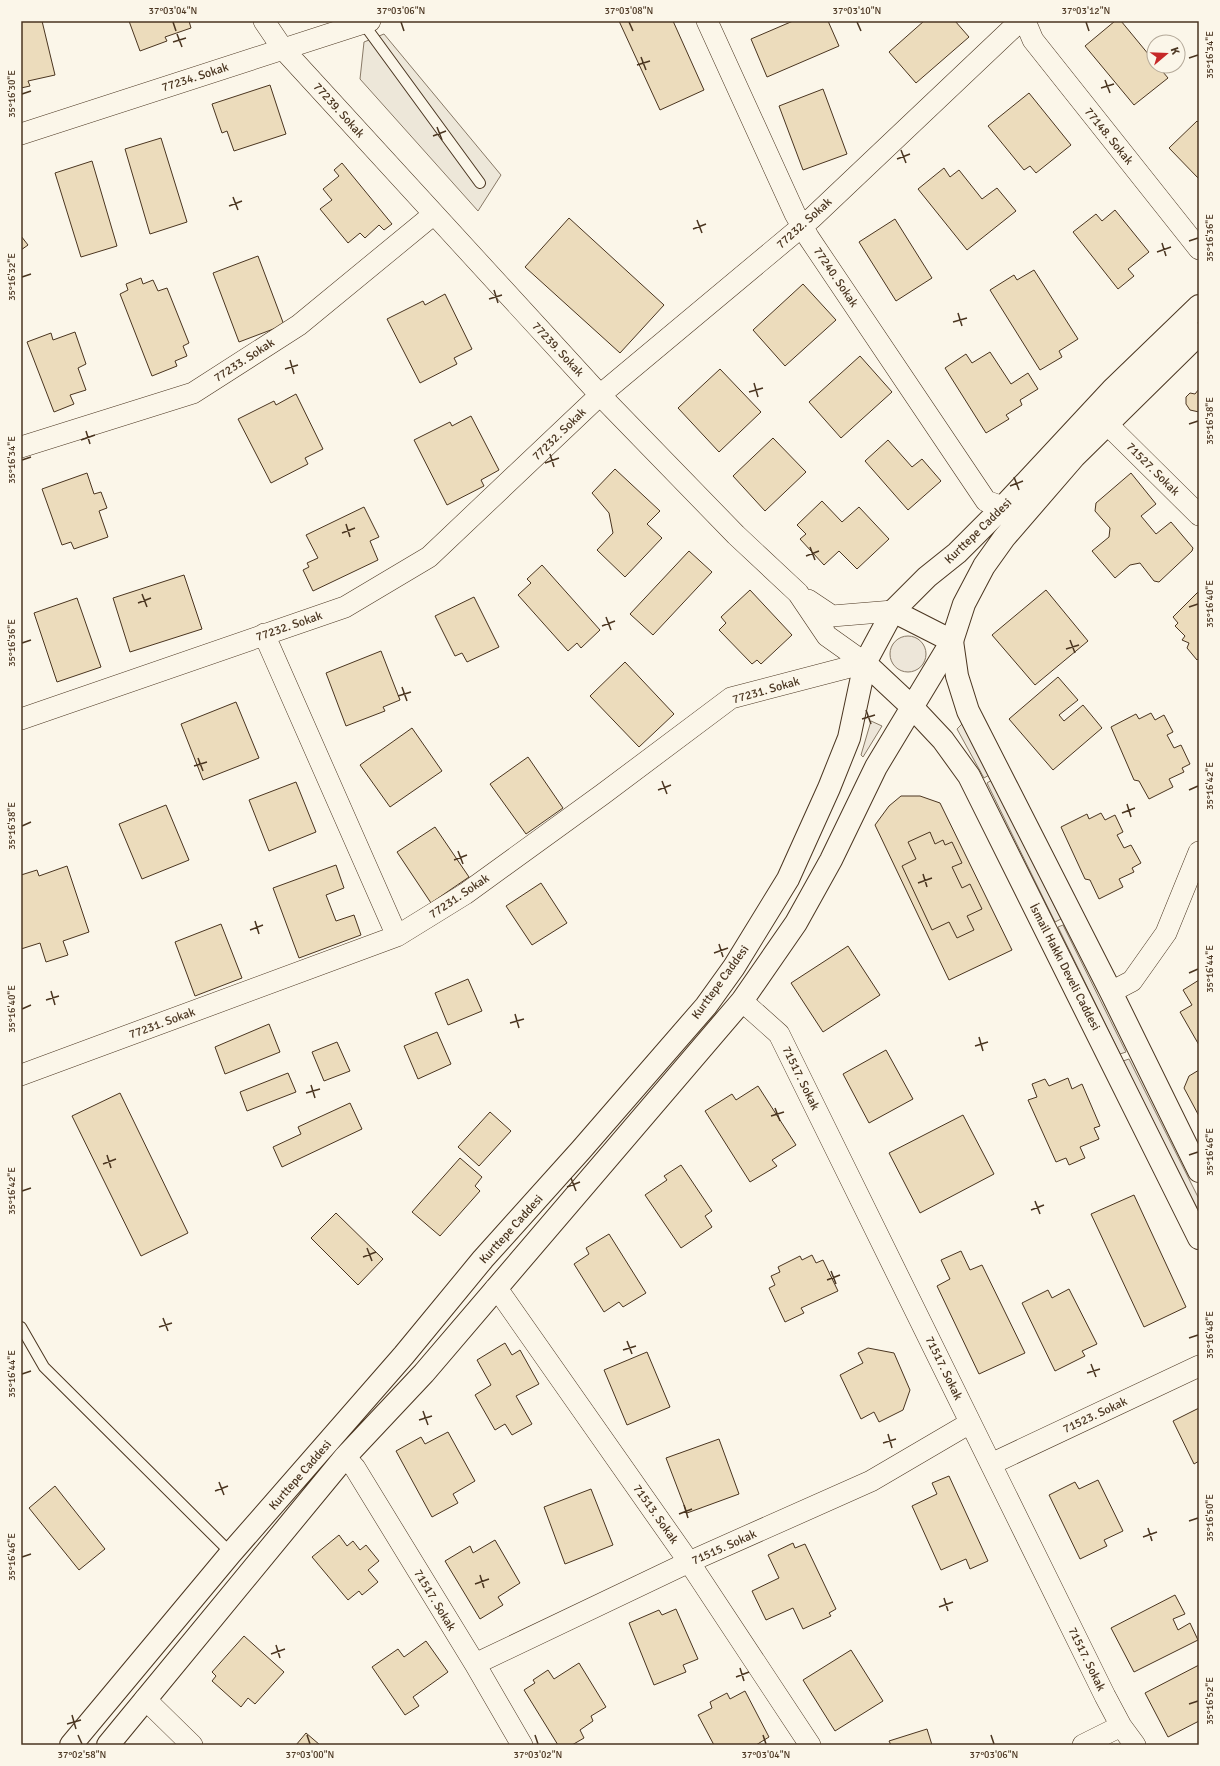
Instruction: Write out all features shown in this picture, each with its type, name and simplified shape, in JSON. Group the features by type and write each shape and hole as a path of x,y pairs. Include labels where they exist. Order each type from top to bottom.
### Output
{"main road":[{"name":"Kurttepe Caddesi","path":"71,1745 231,1553 404,1355 483,1259 581,1150 706,1006 734,967 788,879 829,788 849,738 865,663 893,612 927,577 957,553 1003,507 1112,390 1199,306"},
{"name":"Kurttepe Caddesi","path":"108,1745 144,1699 345,1457 424,1373 742,1001 796,923 831,860 876,767 952,641 964,604 984,566 1004,538 1069,463 1199,334"},
{"path":"893,612 952,641 957,676 968,711 1111,992 1199,1171"},
{"name":"İsmail Hakkı Develi Caddesi","path":"865,663 912,707 943,740 969,776 1199,1238"}],"street":[{"name":"77239. Sokak","path":"264,21 283,49 600,395 736,535 798,593 827,636 865,663"},
{"name":"77240. Sokak","path":"707,21 802,226 986,501 1003,507"},
{"name":"77232. Sokak","path":"21,719 345,607 429,557 600,395 802,226 1020,21"},
{"name":"77148. Sokak","path":"1025,21 1033,40 1199,249"},
{"name":"77234. Sokak","path":"21,134 366,22"},
{"name":"77233. Sokak","path":"21,447 193,393 299,325 434,214"},
{"name":"71527. Sokak","path":"1108,424 1199,515"},
{"path":"798,593 832,616 893,612"},
{"path":"264,634 396,936"},
{"name":"77231. Sokak","path":"21,1075 396,936 465,894 603,794 731,698 865,663"},
{"path":"1111,992 1132,981 1166,933 1199,852"},
{"name":"71517. Sokak","path":"742,1001 780,1034 1105,1696 1121,1726 1135,1745"},
{"name":"71513. Sokak","path":"495,1289 508,1304 689,1562 810,1745"},
{"name":"71523. Sokak","path":"991,1464 1199,1366"},
{"name":"71515. Sokak","path":"475,1664 689,1562 871,1481 970,1423"},
{"name":"71517. Sokak","path":"345,1457 355,1468 475,1664 522,1745"},
{"path":"144,1699 192,1745"},
{"path":"1083,1745 1121,1726"}],"lane":[{"path":"366,22 480,183"},
{"path":"21,1327 44,1367 231,1553"}],"shaded area":[{"path":"384,34 501,175 478,211 360,79 364,42"},
{"path":"908,636 921,641 926,654 921,667 908,672 895,667 890,654 895,641"},
{"path":"871,721 882,726 863,757 861,755"},
{"path":"963,723 989,775 984,778 957,729"},
{"path":"992,780 1061,919 1055,922 987,783"},
{"path":"1063,925 1126,1052 1120,1054 1058,927"},
{"path":"1129,1059 1199,1199 1199,1212 1123,1061"}],"building":[{"path":"42,21 55,75 28,81 30,86 21,88 21,22"},
{"path":"129,21 189,21 191,28 165,37 167,41 140,51"},
{"path":"619,21 673,21 704,90 660,110"},
{"path":"793,21 828,21 839,46 767,77 751,39"},
{"path":"924,21 955,21 969,37 916,83 889,52"},
{"path":"1115,21 1121,21 1146,51 1146,74 1165,74 1168,78 1134,105 1085,46"},
{"path":"270,85 286,134 234,151 227,131 222,133 212,104"},
{"path":"823,89 847,154 803,170 779,106"},
{"path":"1029,93 1071,145 1036,173 1030,166 1024,170 988,126"},
{"path":"1197,121 1199,123 1199,179 1169,148"},
{"path":"161,138 187,222 150,234 125,149"},
{"path":"92,161 117,246 81,257 55,173"},
{"path":"342,163 392,224 384,230 379,225 365,238 360,233 348,243 320,209 332,200 323,189 339,176 334,170"},
{"path":"944,168 950,177 959,170 982,199 997,188 1016,211 967,250 918,189"},
{"path":"1115,210 1149,252 1128,269 1134,276 1118,289 1073,232 1096,214 1102,221"},
{"path":"569,218 664,305 620,353 525,267"},
{"path":"895,219 932,278 896,301 859,242"},
{"path":"21,236 28,245 21,250"},
{"path":"258,256 284,325 239,342 213,273"},
{"path":"1034,270 1078,339 1059,351 1062,357 1040,370 990,290 1014,275 1017,280"},
{"path":"141,278 143,284 153,280 158,291 167,288 189,343 183,346 187,356 175,361 177,366 152,376 120,294 128,290 126,284"},
{"path":"803,284 836,320 785,366 753,330"},
{"path":"445,294 472,349 454,358 457,364 420,383 387,319 423,301 425,305"},
{"path":"75,332 86,364 78,368 86,390 70,395 74,404 54,412 27,342 51,333 53,340"},
{"path":"990,352 1011,384 1028,373 1038,389 1020,400 1022,405 1006,415 1009,419 986,433 945,368 966,354 972,363"},
{"path":"860,356 892,392 841,438 809,402"},
{"path":"720,369 761,412 719,452 678,408"},
{"path":"1199,389 1199,412 1190,410 1186,404 1186,397 1190,393 1195,394"},
{"path":"296,394 323,449 305,458 308,464 271,483 238,419 274,401 276,405"},
{"path":"471,416 499,470 481,480 484,486 447,505 414,440 450,422 452,426"},
{"path":"773,438 806,472 765,511 733,476"},
{"path":"888,440 912,467 922,459 941,481 908,510 865,461"},
{"path":"615,469 660,511 647,524 662,538 625,577 597,550 613,533 609,513 592,493"},
{"path":"87,473 94,494 101,492 107,508 99,511 108,537 74,549 71,542 62,545 42,489"},
{"path":"1131,473 1156,504 1141,516 1156,534 1171,522 1193,548 1192,551 1159,582 1154,581 1140,563 1130,565 1115,578 1092,551 1109,537 1110,528 1095,511 1096,503"},
{"path":"822,501 842,522 859,507 889,539 857,569 839,551 824,565 800,539 806,534 797,525"},
{"path":"364,507 379,537 370,541 378,560 313,591 303,570 309,567 307,563 318,558 306,535"},
{"path":"689,551 712,572 653,635 630,614"},
{"path":"542,565 600,630 581,648 577,643 568,651 518,595 531,583 527,579"},
{"path":"184,575 202,629 130,652 113,598"},
{"path":"750,590 792,635 761,664 757,660 752,664 719,630 726,623 721,617"},
{"path":"1046,590 1088,641 1035,685 992,635"},
{"path":"1199,591 1199,658 1197,660 1187,648 1189,643 1182,640 1185,636 1175,626 1178,623 1173,617"},
{"path":"474,597 499,647 467,662 462,653 455,656 435,616"},
{"path":"77,598 101,667 57,682 34,613"},
{"path":"381,651 400,700 383,707 385,711 346,726 326,673"},
{"path":"625,662 674,714 639,747 590,696"},
{"path":"1058,677 1078,700 1059,715 1064,721 1083,705 1102,728 1053,770 1009,719"},
{"path":"236,702 259,758 203,780 181,724"},
{"path":"1151,713 1155,720 1164,715 1173,732 1167,735 1174,748 1181,745 1190,764 1182,768 1184,772 1169,779 1173,787 1149,799 1139,781 1134,780 1111,727 1136,714 1139,719"},
{"path":"412,728 442,771 390,807 360,765"},
{"path":"528,757 563,808 526,834 490,784"},
{"path":"296,782 316,832 269,851 249,800"},
{"path":"901,796 920,796 940,803 1012,950 949,980 875,825 889,806"},
{"path":"166,805 189,860 142,879 119,824"},
{"path":"1101,813 1105,820 1115,815 1123,832 1117,835 1124,848 1131,845 1141,863 1132,868 1134,872 1119,879 1123,887 1099,899 1090,880 1085,879 1061,827 1087,814 1089,819"},
{"path":"435,827 469,877 431,903 397,852"},
{"path":"930,832 935,844 943,840 945,845 952,842 962,863 952,867 962,888 970,884 982,909 967,916 974,930 957,938 949,922 932,930 902,866 916,859 908,842"},
{"path":"336,865 344,888 326,895 336,921 354,915 361,935 299,958 273,888"},
{"path":"67,866 89,932 63,941 68,955 46,962 40,943 21,949 21,875 37,870 39,876"},
{"path":"541,883 567,923 532,945 506,906"},
{"path":"221,924 242,978 195,996 175,942"},
{"path":"848,946 880,995 823,1032 791,983"},
{"path":"468,979 482,1011 448,1025 435,993"},
{"path":"1199,980 1199,1045 1180,1012 1192,1005 1183,990"},
{"path":"269,1024 280,1052 225,1074 215,1047"},
{"path":"437,1032 451,1064 418,1079 404,1046"},
{"path":"337,1042 350,1071 324,1081 312,1052"},
{"path":"886,1050 913,1099 869,1123 843,1074"},
{"path":"1199,1070 1199,1116 1184,1088 1189,1076"},
{"path":"288,1073 296,1092 247,1111 240,1092"},
{"path":"1068,1078 1072,1089 1082,1084 1100,1126 1094,1128 1099,1139 1080,1147 1085,1158 1069,1165 1066,1158 1056,1162 1028,1100 1037,1097 1032,1084 1045,1079 1049,1086"},
{"path":"758,1086 796,1145 772,1160 777,1166 750,1182 705,1111 732,1094 736,1100"},
{"path":"120,1093 188,1233 141,1256 72,1116"},
{"path":"350,1103 362,1129 282,1167 273,1147 301,1134 298,1127"},
{"path":"490,1112 511,1131 479,1166 458,1147"},
{"path":"963,1115 994,1174 920,1213 889,1153"},
{"path":"460,1158 482,1177 475,1186 480,1191 440,1236 412,1212"},
{"path":"681,1165 712,1211 705,1216 712,1227 681,1248 645,1195 667,1180 664,1176"},
{"path":"1134,1195 1186,1307 1144,1327 1091,1214"},
{"path":"336,1213 383,1259 358,1285 311,1238"},
{"path":"609,1234 646,1293 623,1307 619,1302 604,1312 574,1264 589,1254 586,1248"},
{"path":"961,1251 970,1270 982,1265 1025,1353 979,1374 937,1286 950,1279 941,1260"},
{"path":"812,1255 816,1263 823,1260 838,1291 801,1308 804,1313 785,1322 769,1288 775,1285 771,1276 780,1272 778,1267 800,1256 802,1260"},
{"path":"1069,1289 1097,1344 1082,1351 1085,1356 1055,1371 1022,1303 1048,1290 1052,1298"},
{"path":"505,1343 512,1355 520,1350 539,1384 516,1396 532,1424 512,1435 505,1424 495,1430 475,1395 491,1385 477,1360"},
{"path":"868,1348 894,1353 910,1390 903,1410 879,1422 874,1412 861,1419 840,1375 863,1363 858,1353"},
{"path":"647,1352 670,1407 627,1425 604,1370"},
{"path":"1199,1408 1199,1461 1194,1464 1173,1421"},
{"path":"448,1432 475,1481 453,1494 458,1503 432,1517 396,1451 421,1437 425,1444"},
{"path":"719,1439 739,1494 687,1513 666,1458"},
{"path":"949,1476 988,1561 970,1569 966,1559 941,1570 912,1506 937,1494 932,1483"},
{"path":"1098,1480 1123,1531 1104,1540 1107,1546 1080,1559 1049,1495 1075,1482 1079,1489"},
{"path":"55,1486 105,1549 79,1570 29,1508"},
{"path":"591,1489 613,1545 565,1564 544,1507"},
{"path":"339,1535 347,1546 353,1541 360,1550 366,1545 379,1561 368,1570 378,1582 362,1595 359,1591 348,1600 312,1557"},
{"path":"495,1540 520,1583 498,1597 503,1605 480,1619 445,1561 470,1546 473,1553"},
{"path":"793,1543 795,1548 805,1544 836,1609 829,1613 831,1616 803,1629 793,1608 766,1620 752,1591 779,1578 768,1555"},
{"path":"1175,1595 1185,1614 1173,1619 1178,1630 1190,1623 1198,1640 1134,1672 1111,1628"},
{"path":"676,1609 698,1659 683,1665 686,1672 654,1685 629,1623 659,1610 662,1615"},
{"path":"244,1636 284,1672 255,1704 248,1698 241,1707 212,1681 216,1676 212,1672"},
{"path":"426,1641 448,1672 413,1697 419,1706 405,1715 372,1667 398,1649 404,1657"},
{"path":"851,1650 883,1701 835,1731 803,1680"},
{"path":"579,1663 606,1707 591,1716 593,1721 580,1730 584,1738 572,1745 558,1745 524,1690 535,1683 533,1680 548,1670 554,1679"},
{"path":"1199,1665 1199,1721 1168,1737 1145,1693"},
{"path":"745,1691 769,1737 756,1745 714,1745 698,1715 712,1708 710,1702 727,1693 730,1699"},
{"path":"927,1729 932,1745 891,1745 889,1741"},
{"path":"306,1733 320,1745 296,1745"}]}
